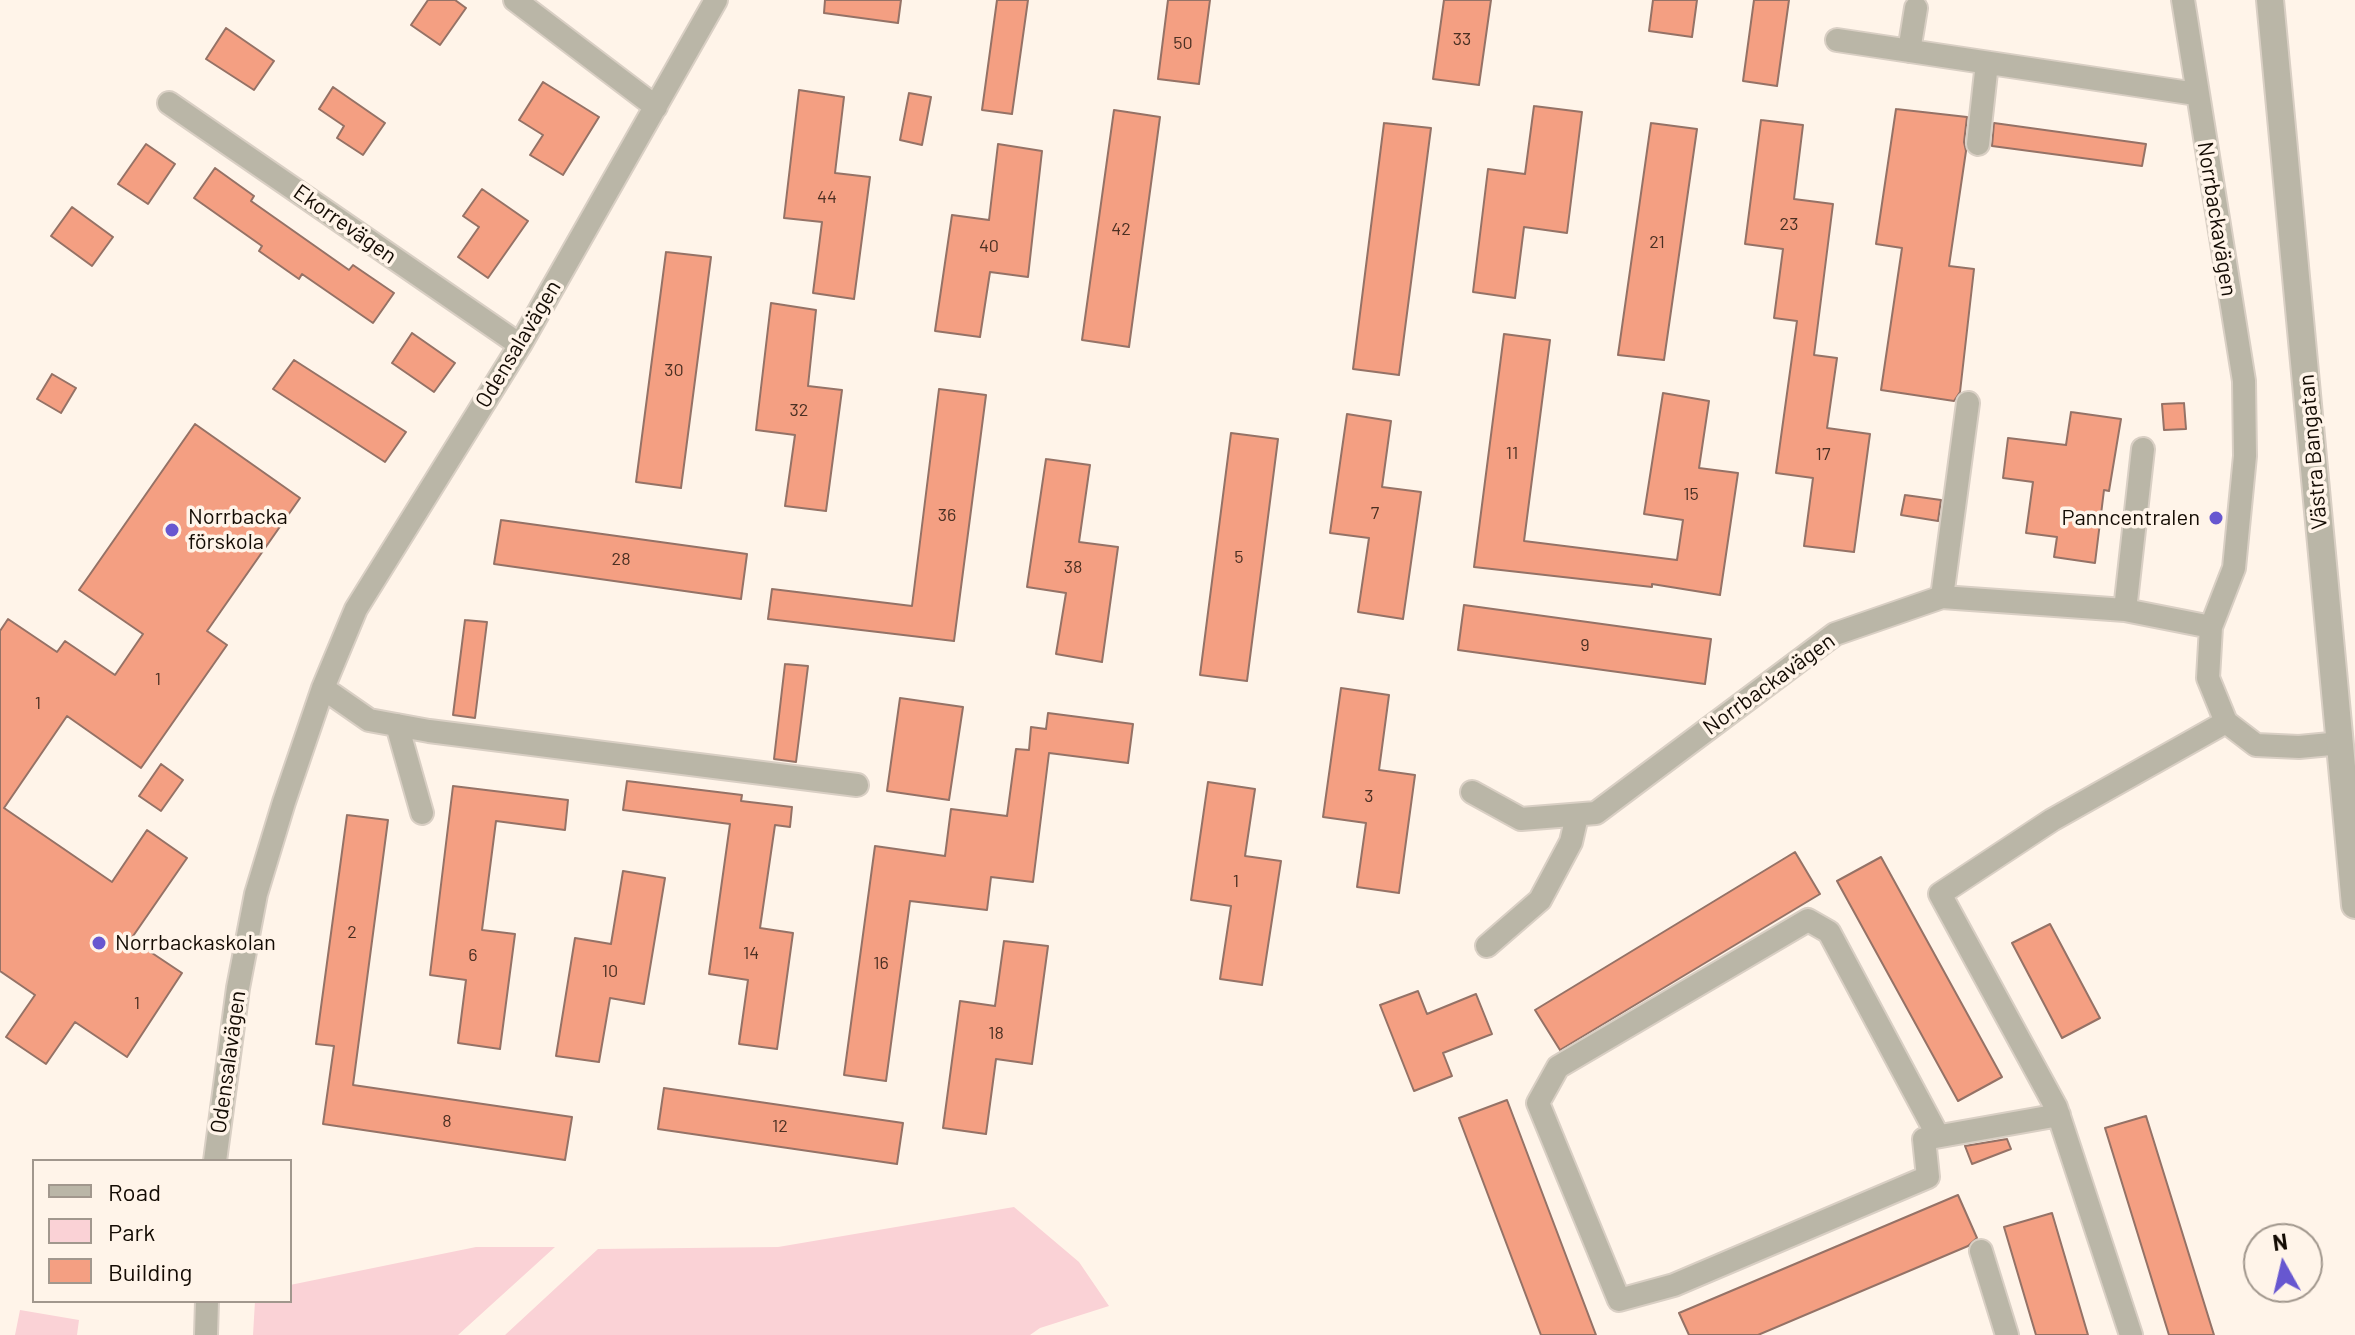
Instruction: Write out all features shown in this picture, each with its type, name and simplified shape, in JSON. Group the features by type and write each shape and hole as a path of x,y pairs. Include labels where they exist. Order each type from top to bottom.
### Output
{"street":[{"path":"515,0 656,107"},
{"name":"Odensalavägen","path":"215,1159 238,988 256,894 323,688 356,609 520,345 716,0"},
{"name":"Norrbackavägen","path":"2183,0 2244,381 2245,456 2234,568 2211,627 2208,678 2226,722"},
{"name":"Västra Bangatan","path":"2270,0 2355,905"},
{"path":"1909,51 1916,8"},
{"path":"1837,40 2196,94"},
{"path":"1978,144 1987,63"},
{"name":"Ekorrevägen","path":"169,103 520,345"},
{"path":"1942,597 1968,403"},
{"path":"2125,610 2143,449"},
{"name":"Norrbackavägen","path":"1472,792 1521,819 1596,813 1835,634 1942,597 2125,610 2211,627"},
{"path":"323,688 369,720 857,785"},
{"path":"2131,1335 2059,1115 1940,894 2052,820 2226,722 2256,745 2299,747 2341,743"},
{"path":"397,725 422,813"},
{"path":"1487,946 1540,900 1571,842 1577,816"},
{"path":"1938,1136 1829,932 1808,920 1558,1067 1538,1103 1619,1300 1674,1285 1928,1177 1924,1139 2059,1115"},
{"path":"1981,1251 2007,1335"},
{"path":"206,1335 207,1303"}],"green space":[{"path":"1014,1207 1079,1262 1109,1306 1040,1328 1030,1335 505,1335 598,1249 778,1247"},
{"path":"476,1247 555,1247 458,1335 253,1335 255,1303 292,1303 292,1285"},
{"path":"20,1310 79,1320 77,1335 15,1335"}],"building":[{"path":"428,0 455,0 466,8 440,45 411,25"},
{"path":"825,0 901,0 898,23 824,13"},
{"path":"997,0 1028,0 1012,114 982,110"},
{"path":"1168,0 1210,0 1199,84 1158,79"},
{"path":"1444,0 1491,0 1479,85 1433,79"},
{"path":"1653,0 1697,0 1692,37 1649,31"},
{"path":"1754,0 1789,0 1777,86 1743,81"},
{"path":"226,28 274,61 254,90 206,59"},
{"path":"543,82 599,117 563,175 530,155 543,135 519,120"},
{"path":"333,87 385,123 363,155 337,138 344,126 319,109"},
{"path":"799,90 844,97 835,173 870,177 854,299 813,293 822,222 784,218"},
{"path":"909,93 931,97 922,145 900,140"},
{"path":"1534,106 1582,112 1567,233 1524,227 1515,298 1473,292 1488,169 1525,174"},
{"path":"1896,109 1967,117 1966,151 1949,266 1974,269 1960,392 1954,401 1881,390 1902,248 1876,244"},
{"path":"1114,110 1160,117 1129,347 1082,340"},
{"path":"1761,120 1803,125 1794,199 1833,204 1814,355 1837,358 1827,428 1870,434 1854,552 1804,546 1813,478 1776,473 1797,321 1774,318 1783,249 1745,244"},
{"path":"1384,123 1431,128 1399,375 1353,369"},
{"path":"1651,123 1697,129 1664,360 1618,355"},
{"path":"1994,123 2146,144 2142,166 1992,146"},
{"path":"146,144 175,164 148,204 118,184"},
{"path":"998,144 1042,151 1028,277 990,272 980,337 935,331 952,215 989,220"},
{"path":"215,168 254,196 251,201 349,270 353,265 394,293 373,323 302,274 299,279 259,251 262,246 194,198"},
{"path":"482,189 528,221 488,278 458,257 479,227 463,216"},
{"path":"72,207 113,237 92,266 51,236"},
{"path":"666,252 711,257 681,488 636,482"},
{"path":"771,303 816,310 808,386 842,390 826,511 785,506 795,435 756,430"},
{"path":"412,333 455,363 434,392 392,363"},
{"path":"1504,334 1550,340 1524,541 1677,560 1683,520 1644,514 1663,393 1709,401 1699,468 1738,473 1720,595 1652,584 1652,587 1474,567"},
{"path":"294,360 406,432 385,462 273,389"},
{"path":"52,374 76,388 61,413 37,399"},
{"path":"939,389 986,395 954,641 768,619 772,589 912,606"},
{"path":"2184,403 2186,429 2164,430 2162,404"},
{"path":"2071,412 2121,419 2109,491 2104,490 2095,563 2054,557 2057,537 2026,533 2033,482 2003,478 2008,438 2066,445"},
{"path":"1347,414 1391,421 1382,487 1421,492 1403,619 1358,612 1369,538 1330,533"},
{"path":"195,424 300,498 207,631 227,645 141,768 67,716 4,808 112,882 147,830 187,858 131,939 182,973 127,1057 75,1022 46,1064 6,1037 35,995 0,971 0,631 8,619 57,652 65,641 115,675 143,634 79,590"},
{"path":"1231,433 1278,439 1247,681 1200,675"},
{"path":"1046,459 1090,465 1079,542 1118,547 1102,662 1056,654 1066,593 1027,587"},
{"path":"1905,495 1941,500 1938,521 1901,515"},
{"path":"501,520 747,554 741,599 494,564"},
{"path":"1464,605 1711,639 1705,684 1458,650"},
{"path":"465,620 487,622 475,718 453,715"},
{"path":"785,664 808,666 796,762 774,759"},
{"path":"1341,688 1389,695 1379,770 1415,775 1399,893 1357,887 1366,823 1323,817"},
{"path":"900,698 963,707 949,800 887,791"},
{"path":"1048,713 1133,724 1128,763 1049,753 1033,882 991,877 987,910 910,901 886,1081 844,1075 875,846 945,856 951,809 1007,816 1016,749 1029,750 1031,727 1046,729"},
{"path":"161,764 183,780 161,811 139,796"},
{"path":"627,781 742,795 741,801 792,807 790,827 775,825 760,928 793,933 777,1049 739,1044 748,980 709,974 730,824 623,810"},
{"path":"1208,782 1255,789 1245,856 1281,861 1262,985 1220,979 1231,906 1191,900"},
{"path":"453,786 568,800 565,830 496,821 482,930 515,934 500,1049 458,1043 466,980 430,975"},
{"path":"347,815 388,820 353,1085 572,1117 565,1160 323,1124 334,1046 316,1044"},
{"path":"1795,852 1820,894 1560,1050 1535,1010"},
{"path":"1881,857 2002,1077 1958,1101 1837,881"},
{"path":"623,871 665,878 644,1004 610,998 599,1062 556,1056 575,938 611,944"},
{"path":"2050,924 2100,1018 2062,1038 2012,943"},
{"path":"1004,941 1048,946 1032,1064 996,1059 986,1134 943,1128 960,1001 995,1006"},
{"path":"1418,991 1427,1014 1476,994 1492,1034 1443,1053 1452,1076 1414,1091 1380,1005"},
{"path":"664,1088 903,1123 897,1164 658,1129"},
{"path":"1507,1100 1596,1335 1541,1335 1459,1118"},
{"path":"2146,1116 2214,1335 2169,1335 2105,1128"},
{"path":"2007,1139 2011,1149 1972,1164 1965,1146"},
{"path":"1958,1195 1977,1238 1968,1246 1758,1335 1689,1335 1679,1313"},
{"path":"2052,1213 2088,1335 2036,1335 2004,1227"}],"place":[{"name":"Panncentralen","path":"2216,518"},
{"name":"Norrbacka förskola","path":"172,530"},
{"name":"Norrbackaskolan","path":"99,943"}]}
